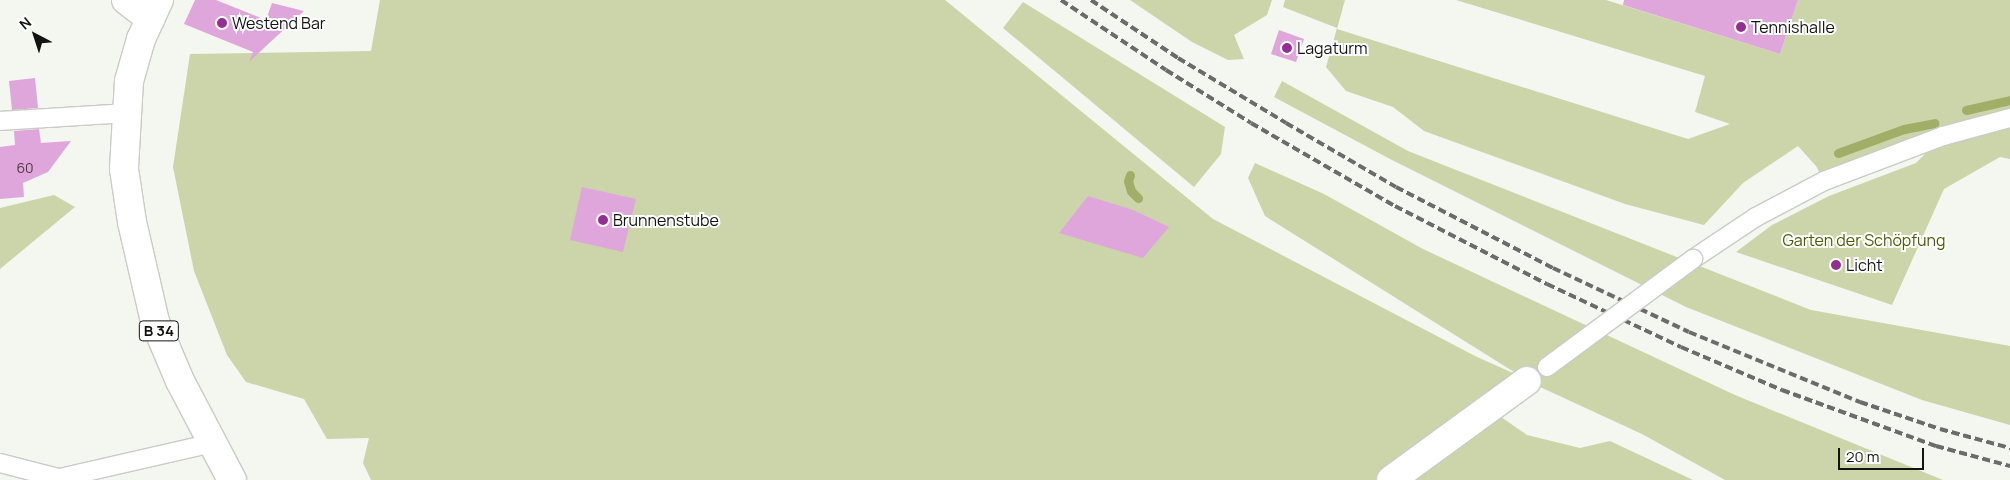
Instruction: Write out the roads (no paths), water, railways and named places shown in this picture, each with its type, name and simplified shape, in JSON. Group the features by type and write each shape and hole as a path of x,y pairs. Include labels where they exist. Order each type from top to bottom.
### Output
{"main road":[{"path":"126,0 154,10"},
{"name":"B 34","path":"154,10 129,81 124,170 132,222 143,277 159,330 180,380 232,480"},
{"path":"1391,480 1537,374"}],"lane":[{"path":"0,121 127,113"},
{"path":"1537,374 1693,259 1756,217 1824,181 1943,136 2010,118"},
{"path":"0,463 56,479 213,443"}],"waterway":[{"path":"1966,110 2010,100"},
{"path":"1838,153 1904,129 1934,123"},
{"path":"1130,175 1128,181 1131,191 1138,198"}],"railway":[{"path":"1061,0 1166,70 1251,123 1395,206 1547,284 1681,347 1782,390 1936,446 2010,466"},
{"path":"1091,0 1178,58 1396,187 1553,268 1689,332 1860,402 1940,429 2010,448"}],"place":[{"name":"Westend Bar","path":"222,23"},
{"name":"Tennishalle","path":"1741,27"},
{"name":"Lagaturm","path":"1287,48"},
{"name":"Brunnenstube","path":"603,220"},
{"name":"Licht","path":"1836,265"}],"park label":[{"name":"Garten der Schöpfung","path":"1864,240"}]}
